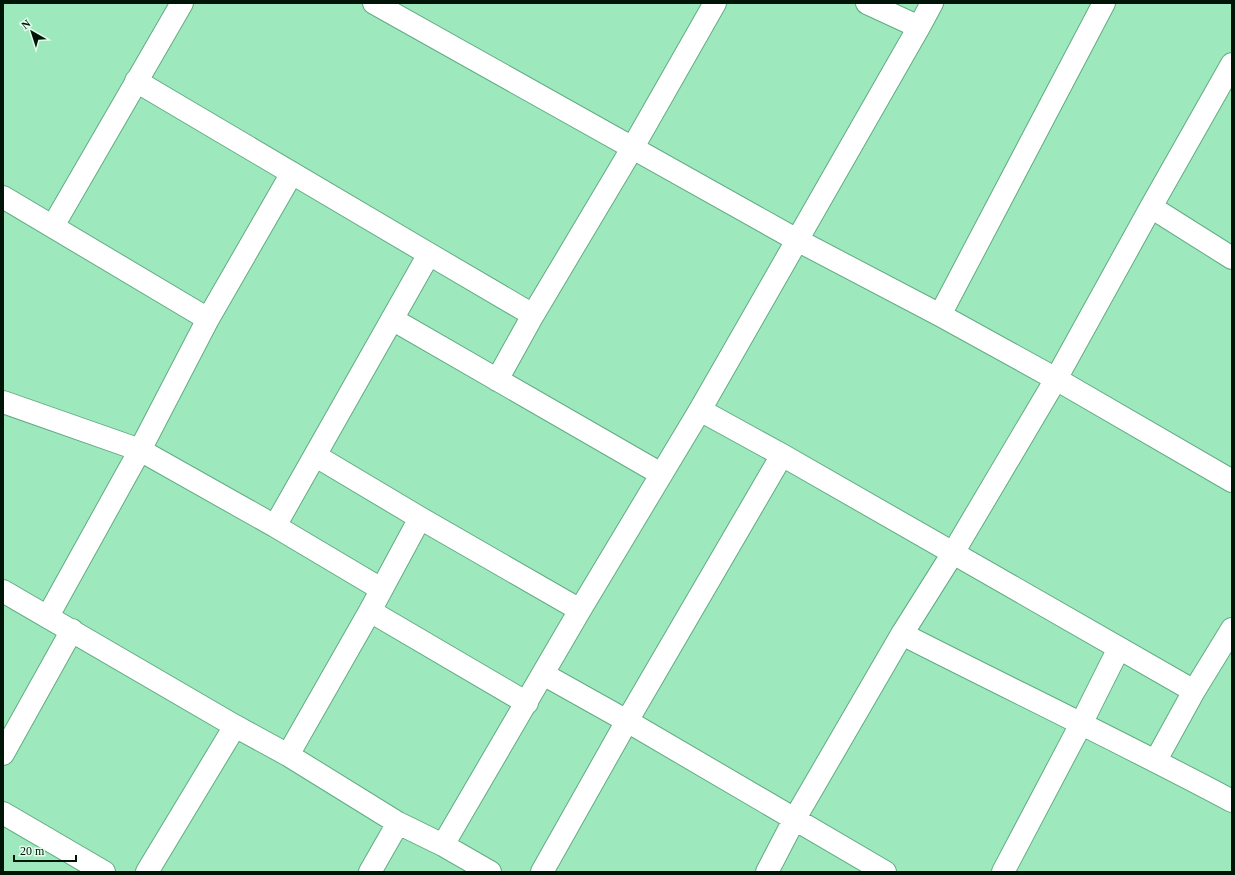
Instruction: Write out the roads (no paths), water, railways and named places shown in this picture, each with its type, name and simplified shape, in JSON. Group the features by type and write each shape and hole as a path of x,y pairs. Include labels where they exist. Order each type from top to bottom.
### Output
{"street":[{"path":"53,226 136,80 182,3"},
{"path":"374,3 797,240 1056,380 1232,481"},
{"path":"497,380 533,314 715,3"},
{"path":"868,3 919,27"},
{"path":"442,845 700,410 932,3"},
{"path":"940,316 1104,3"},
{"path":"767,872 794,820 902,634 953,553 1056,380 1232,64"},
{"path":"136,80 428,254 533,314"},
{"path":"48,616 140,450 208,320 292,173"},
{"path":"3,197 208,320"},
{"path":"1151,207 1232,258"},
{"path":"275,526 316,456 428,254"},
{"path":"392,319 661,474"},
{"path":"3,402 140,450 275,526 382,589"},
{"path":"700,410 782,455 1194,691"},
{"path":"542,872 627,721 782,455"},
{"path":"316,456 580,610"},
{"path":"288,755 370,611 420,518"},
{"path":"3,591 235,726 288,755 398,823 442,845 490,872"},
{"path":"370,611 527,703"},
{"path":"1156,760 1194,691 1232,629"},
{"path":"3,754 72,630"},
{"path":"902,634 1156,760 1232,800"},
{"path":"1003,872 1081,724 1119,648"},
{"path":"543,674 627,721 884,872"},
{"path":"147,872 235,726"},
{"path":"4,815 104,872"},
{"path":"370,872 398,823"}]}
